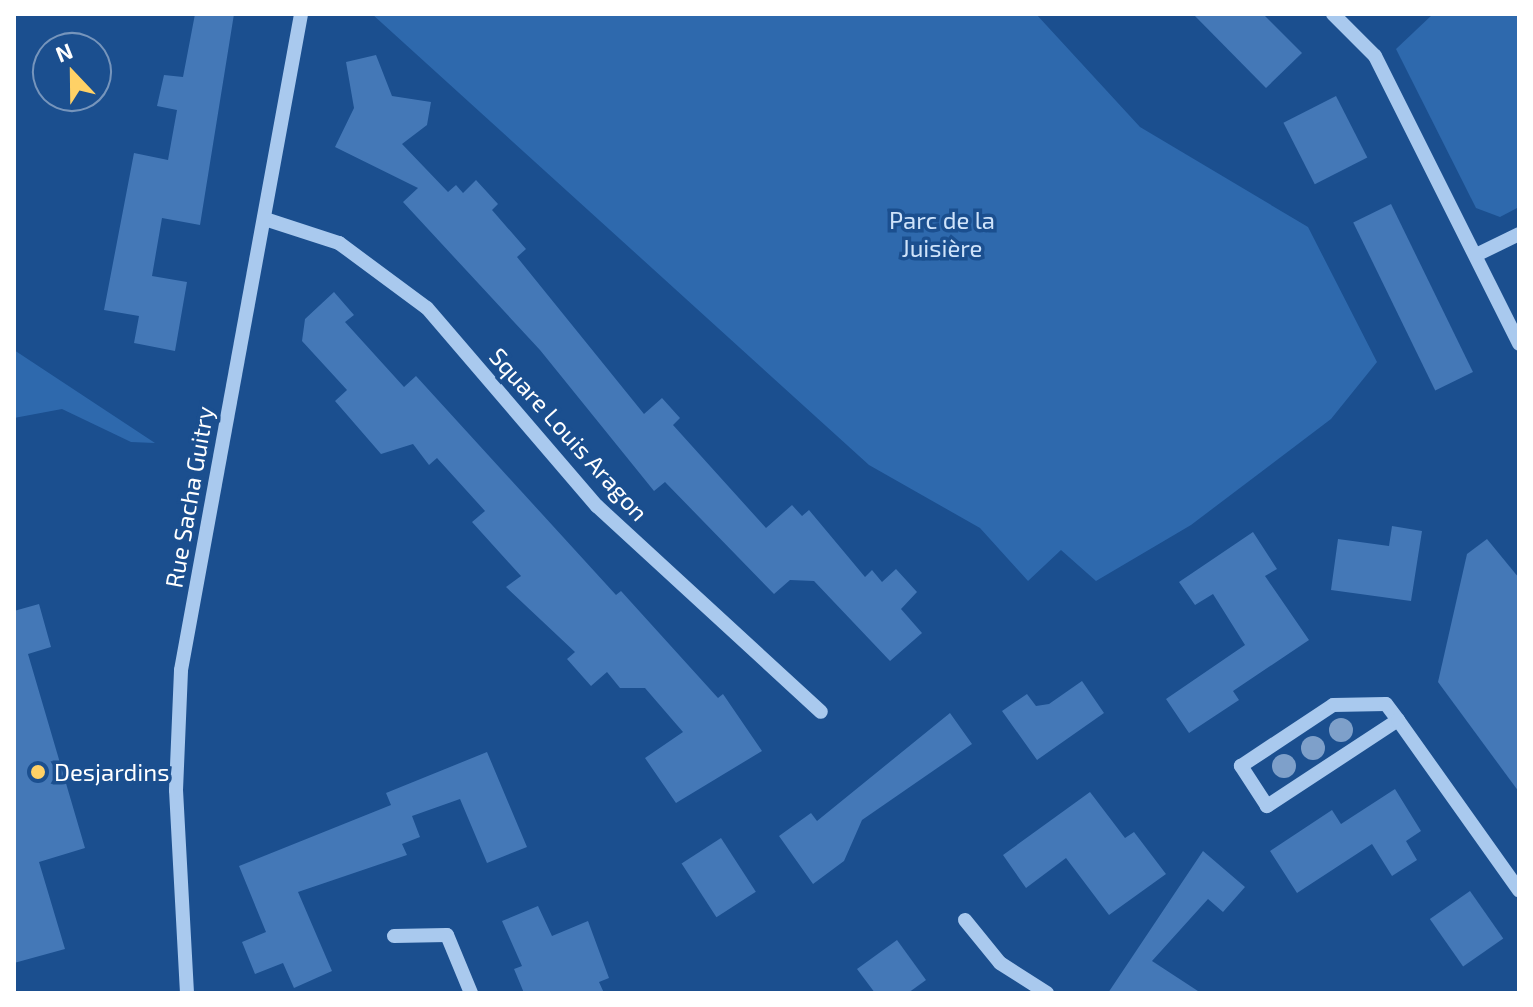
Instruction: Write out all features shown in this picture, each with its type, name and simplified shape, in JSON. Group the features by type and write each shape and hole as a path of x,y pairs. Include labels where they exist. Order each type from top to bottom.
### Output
{"street":[{"name":"Rue Sacha Guitry","path":"187,993 176,790 181,670 301,14"},
{"path":"1333,14 1375,56 1519,344"},
{"name":"Square Louis Aragon","path":"265,219 339,243 427,308 597,506 821,712"},
{"path":"1476,255 1519,234"},
{"path":"1398,720 1267,806 1241,766 1333,705 1386,704 1398,720 1519,890"},
{"path":"965,920 1000,963 1047,993"},
{"path":"394,936 447,935 471,993"}],"green space":[{"name":"Parc de la Juisière","path":"372,14 1036,14 1140,127 1308,227 1377,362 1331,419 1191,525 1096,581 1061,550 1028,581 980,528 869,465"},
{"path":"1433,14 1519,14 1519,207 1500,217 1476,208 1396,49"},
{"path":"14,350 155,443 131,442 62,409 14,418"}],"building":[{"path":"195,14 234,14 200,225 162,218 152,276 187,282 175,351 134,343 139,316 104,310 134,153 168,160 177,110 157,106 164,75 183,77"},
{"path":"1193,14 1263,14 1302,53 1266,88"},
{"path":"376,55 392,96 431,102 427,125 402,144 448,192 456,185 463,193 476,180 498,204 492,210 526,249 517,257 644,414 662,398 680,418 673,425 766,528 792,505 802,516 809,510 865,577 872,570 882,582 896,569 917,592 901,609 922,633 890,661 814,581 790,580 774,594 665,482 654,491 540,350 403,202 418,188 335,147 354,108 346,62"},
{"path":"1336,96 1367,157 1315,184 1283,123"},
{"path":"1391,204 1473,372 1435,390 1353,222"},
{"path":"334,292 354,315 345,322 404,387 416,376 616,595 621,591 718,698 723,694 762,751 676,803 645,758 683,732 645,688 620,688 607,672 591,686 567,659 575,652 506,587 521,576 472,522 485,511 437,458 429,465 413,444 381,454 335,401 347,390 302,341 305,319"},
{"path":"1392,526 1422,531 1411,601 1331,590 1338,539 1389,546"},
{"path":"1253,532 1277,569 1265,576 1309,640 1233,691 1239,700 1189,733 1166,699 1245,645 1213,594 1195,605 1179,582"},
{"path":"1487,539 1519,578 1519,792 1438,682 1467,554"},
{"name":"Desjardins","path":"39,604 51,647 28,654 85,848 39,862 65,949 14,963 14,611"},
{"path":"1082,681 1104,713 1037,760 1002,711 1027,694 1036,706 1049,704"},
{"path":"950,713 972,744 862,820 844,861 813,884 779,836 811,813 817,821"},
{"path":"487,752 527,847 487,863 460,799 412,816 420,837 402,844 407,855 298,892 332,971 294,988 283,963 255,974 242,942 266,932 239,866 391,805 386,793"},
{"path":"1395,789 1421,831 1406,841 1417,860 1392,876 1372,844 1297,893 1270,851 1332,810 1341,824"},
{"path":"1090,792 1125,838 1134,832 1166,874 1109,915 1066,858 1026,888 1003,855"},
{"path":"721,838 756,892 716,917 682,864"},
{"path":"1203,851 1245,887 1223,912 1208,899 1152,961 1201,993 1108,993"},
{"path":"1470,891 1503,939 1463,967 1430,919"},
{"path":"538,906 552,936 588,921 609,978 599,982 604,993 524,993 514,969 522,966 502,921"},
{"path":"897,940 926,980 908,993 875,993 857,969"}],"place":[{"name":"Desjardins","path":"38,772"}]}
